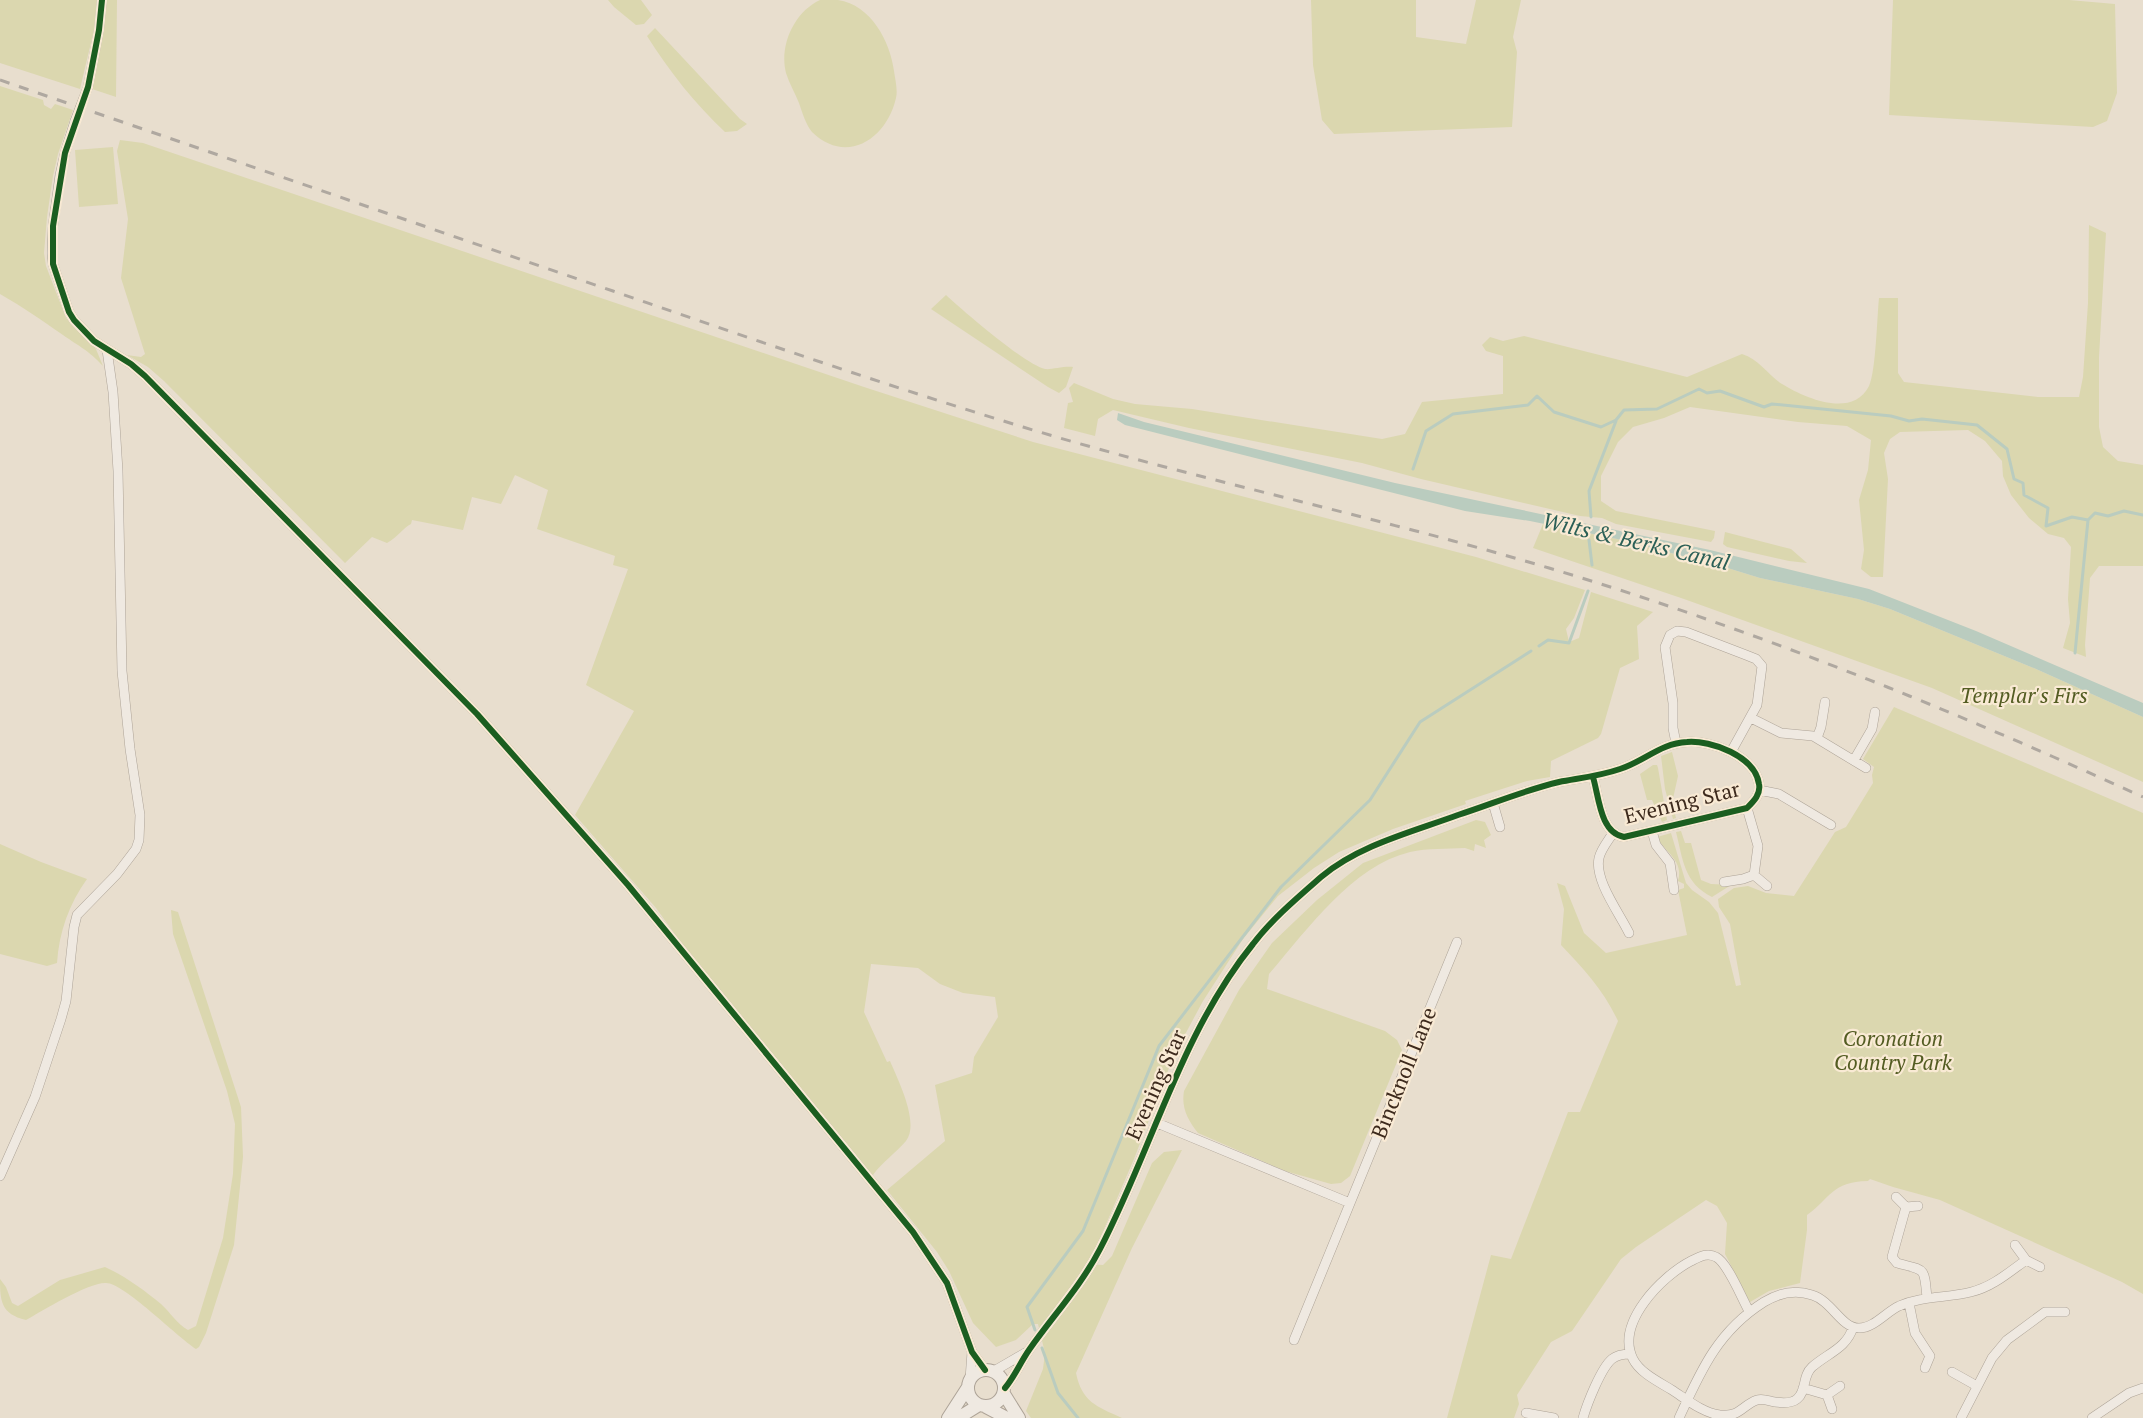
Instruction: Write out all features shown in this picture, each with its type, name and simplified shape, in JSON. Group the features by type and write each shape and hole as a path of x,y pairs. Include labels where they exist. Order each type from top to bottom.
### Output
{"street":[{"path":"102,0 99,30 88,87 65,153 53,226 53,264 69,312 74,320 94,341 145,376 202,433 443,679 572,819 913,1232 947,1283 972,1352 989,1371 1003,1380 1004,1391 1019,1418"},
{"path":"0,1176 35,1097 61,1019 66,1001 77,915 117,874 136,849 139,840 140,815 124,694 118,471 113,392 107,350"},
{"path":"1676,743 1672,724 1673,703 1665,647 1670,635 1677,631 1718,644 1756,659 1760,663 1763,670 1758,700 1731,752"},
{"path":"1817,738 1825,702"},
{"path":"1854,760 1872,729 1875,712"},
{"path":"1750,718 1781,733 1817,738 1866,768"},
{"name":"Evening Star","path":"1004,1391 1028,1352 1095,1259 1128,1190 1179,1069 1235,967 1267,928 1322,876 1358,853 1534,789 1593,777 1631,765 1652,752 1676,743 1704,743 1731,752 1754,772 1759,782 1759,790 1756,798 1747,808 1624,837 1613,833 1606,824 1593,777"},
{"path":"1759,790 1779,794 1831,825"},
{"path":"1493,803 1500,827"},
{"path":"1747,808 1758,846 1754,875"},
{"name":"Evening Star","path":"1652,831 1656,845 1670,863 1674,890"},
{"path":"1613,833 1601,852 1598,865 1611,903 1629,933"},
{"path":"1724,882 1754,875"},
{"path":"1754,875 1767,886"},
{"path":"1611,924 1620,917"},
{"name":"Bincknoll Lane","path":"1294,1340 1457,942"},
{"path":"1157,1123 1350,1203"},
{"path":"1896,1197 1906,1207 1918,1206"},
{"path":"1906,1207 1892,1257 1897,1263 1914,1266 1922,1272 1925,1276 1928,1298"},
{"path":"2015,1245 2026,1260 2040,1267"},
{"path":"1749,1311 1724,1263 1716,1256 1705,1255 1676,1270 1650,1294 1631,1330 1630,1353 1635,1364 1643,1372 1705,1410 1720,1415 1740,1416 1759,1400 1791,1402 1798,1398 1807,1373 1846,1342 1853,1327"},
{"path":"1679,1418 1710,1356 1724,1336 1749,1311 1778,1295 1792,1292 1803,1293 1825,1301 1843,1321 1853,1327 1869,1326 1892,1309 1909,1303 1984,1288 2026,1260"},
{"path":"1909,1303 1915,1333 1930,1356"},
{"path":"1961,1418 1992,1358 2007,1340 2045,1312 2065,1312"},
{"path":"972,1352 970,1397 1007,1418"},
{"name":"Evening Star","path":"989,1371 1028,1352"},
{"path":"1583,1418 1593,1390 1610,1362 1630,1353"},
{"path":"1930,1356 1941,1355"},
{"path":"1925,1368 1930,1356"},
{"path":"948,1418 977,1372 989,1371"},
{"path":"1952,1372 1977,1386"},
{"path":"1827,1395 1840,1386"},
{"path":"1803,1388 1827,1395"},
{"path":"2092,1418 2129,1393 2143,1388"},
{"path":"958,1418 983,1406 996,1404 1004,1391"},
{"path":"1827,1395 1832,1409"},
{"path":"1526,1413 1554,1418"}],"green space":[{"path":"0,0 97,0 94,30 80,89 0,63"},
{"path":"106,0 117,0 116,97 89,88"},
{"path":"608,0 641,0 652,15 644,24 636,25"},
{"path":"820,0 838,0 860,9 877,26 892,60 897,92 891,112 875,135 864,143 852,147 839,147 825,142 812,132 786,73 785,52 791,31 803,13"},
{"path":"1311,0 1416,0 1416,37 1466,44 1476,0 1521,0 1513,37 1517,52 1512,127 1334,134 1322,120 1313,65"},
{"path":"1893,0 2069,0 2115,4 2117,93 2107,121 2093,127 1889,115"},
{"path":"655,28 747,124 737,131 725,132 703,110 664,62 647,36"},
{"path":"0,86 43,100 44,105 51,109 55,104 73,110 53,176 44,253 46,266 66,318 93,342 103,366 84,349 0,294"},
{"path":"120,140 143,143 1033,442 1476,557 1585,590 1574,618 1566,629 1569,642 1579,638 1591,592 1653,612 1637,626 1639,659 1620,668 1601,734 1598,738 1551,761 1550,777 1527,781 1465,801 1466,804 1393,829 1339,852 1278,896 1243,939 1203,1001 1174,1055 1134,1159 1089,1264 1103,1265 1112,1256 1152,1163 1164,1152 1182,1150 1132,1248 1076,1373 1086,1397 1122,1418 1031,1418 1026,1411 1043,1369 1045,1353 1038,1324 1033,1324 1016,1340 996,1347 973,1323 949,1271 937,1252 887,1190 945,1141 935,1085 972,1073 974,1057 998,1017 995,997 963,993 940,984 918,968 871,964 864,1012 887,1062 890,1061 898,1079 911,1124 906,1141 873,1175 869,1173 687,951 656,908 575,815 634,711 586,685 628,569 613,565 615,556 537,529 548,490 515,475 501,504 472,497 463,530 412,520 411,524 387,543 372,537 345,563 164,381 148,367 127,355 141,357 145,354 121,278 128,219 117,151"},
{"path":"113,147 118,204 79,207 75,150"},
{"path":"2089,225 2106,233 2099,357 2099,427 2103,447 2118,461 2143,465 2143,566 2099,566 2090,578 2086,657 2063,648 2070,623 2068,599 2071,547 2064,538 2048,534 2029,518 2011,495 2003,476 2002,461 1985,441 1968,430 1900,432 1890,439 1884,453 1888,479 1883,577 1871,577 1861,569 1864,550 1859,500 1868,470 1871,440 1847,426 1798,422 1690,407 1633,427 1618,442 1601,476 1601,501 1616,511 1715,531 1711,542 1616,524 1602,518 1580,516 1362,463 1113,410 1098,419 1095,436 1064,428 1068,403 1073,402 1069,388 1074,383 1113,399 1135,404 1192,409 1382,439 1405,434 1422,402 1503,394 1503,356 1486,351 1482,345 1490,337 1503,341 1524,336 1687,377 1742,354 1758,363 1782,384 1803,395 1828,403 1840,404 1851,402 1861,396 1869,386 1875,357 1879,298 1898,298 1898,373 1904,382 2038,397 2079,397 2083,377 2088,303"},
{"path":"946,295 995,336 1036,366 1045,369 1073,367 1066,387 1059,393 1048,387 931,309"},
{"name":"Templar's Firs","path":"1543,524 1617,539 1760,578 1858,599 1890,609 2036,669 2143,717 2143,782 1932,688 1684,599 1533,548"},
{"path":"1725,532 1791,549 1807,563 1727,547 1723,544"},
{"name":"Coronation Country Park","path":"1894,707 2143,813 2143,1294 2122,1282 1940,1200 1870,1179 1839,1187 1807,1215 1800,1283 1769,1291 1750,1302 1725,1254 1727,1223 1717,1206 1706,1200 1621,1259 1572,1331 1551,1342 1517,1395 1519,1404 1514,1418 1447,1418 1491,1255 1511,1259 1568,1112 1580,1112 1618,1021 1593,981 1561,945 1564,909 1557,883 1565,886 1584,933 1606,953 1687,935 1678,890 1684,888 1684,884 1678,881 1676,862 1657,837 1671,833 1686,883 1709,902 1718,913 1736,986 1741,985 1730,924 1719,907 1718,899 1734,888 1748,886 1766,893 1794,896 1835,832 1846,827 1873,783 1874,767 1863,759"},
{"path":"1672,752 1678,776 1672,803 1676,818 1673,819 1665,789 1661,756"},
{"path":"1653,765 1657,765 1658,768 1667,820 1662,822 1652,800 1647,800 1640,774"},
{"path":"1476,820 1485,822 1491,835 1484,840 1486,848 1475,844 1474,851 1465,848 1431,849 1410,852 1389,859 1350,885 1332,902 1269,974 1267,989 1385,1031 1397,1040 1402,1050 1350,1176 1341,1183 1331,1184 1285,1171 1198,1133 1186,1114 1184,1091 1239,990 1272,943 1317,900 1363,863"},
{"path":"1681,831 1685,843 1691,843 1701,880 1711,884 1731,885 1712,897 1696,885 1690,878 1683,861 1676,832"},
{"path":"0,844 87,879 66,919 57,963 47,966 0,954"},
{"path":"171,910 178,912 241,1107 243,1157 234,1245 206,1333 196,1349 137,1300 114,1285 106,1283 89,1287 26,1320 7,1310 2,1300 0,1287 0,1279 12,1303 18,1306 60,1280 105,1267 148,1294 188,1330 196,1326 223,1238 233,1174 235,1124 227,1091 173,934"}],"water":[{"name":"Wilts & Berks Canal","path":"1118,413 1144,422 1395,483 1710,550 1869,589 1976,631 2143,703 2143,717 2036,669 1890,609 1858,599 1760,578 1617,539 1530,521 1465,511 1125,425 1117,420"}],"waterway":[{"path":"1413,469 1426,431 1453,414 1528,405 1537,396 1554,412 1601,427 1616,420 1624,410 1657,409 1699,389 1707,393 1720,391 1764,407 1772,404 1891,416 1909,421 1922,419 1977,425 2007,449 2014,479 2023,483 2024,495 2048,508 2046,526 2072,517 2088,520 2095,513 2108,516 2124,511 2143,515"},
{"name":"Wilts & Berks Canal","path":"1591,517 1589,491 1616,421"},
{"path":"2075,653 2088,520"},
{"name":"Wilts & Berks Canal","path":"1589,540 1592,565"},
{"path":"1539,646 1548,640 1569,643 1588,591"},
{"path":"1035,1330 1027,1307 1083,1231 1159,1046 1281,887 1370,800 1420,722 1531,651"},
{"path":"1042,1348 1058,1393 1078,1418"}],"railway":[{"path":"0,80 766,344 971,411 1154,464 1484,549 1701,617 1924,702 2143,797"}],"cycle path":[{"path":"102,0 99,30 88,87 65,153 53,226 53,264 69,312 74,320 94,341 131,364 145,376 477,714 628,885 913,1232 947,1283 972,1352 985,1370"},
{"path":"1005,1388 1029,1350 1084,1276 1100,1249 1119,1211 1187,1053 1228,979 1268,926 1321,877 1352,856 1386,840 1534,789 1620,769 1660,749 1678,743 1708,744 1741,758 1756,774 1759,791 1747,808 1624,837 1616,834 1605,822 1593,777"}]}
